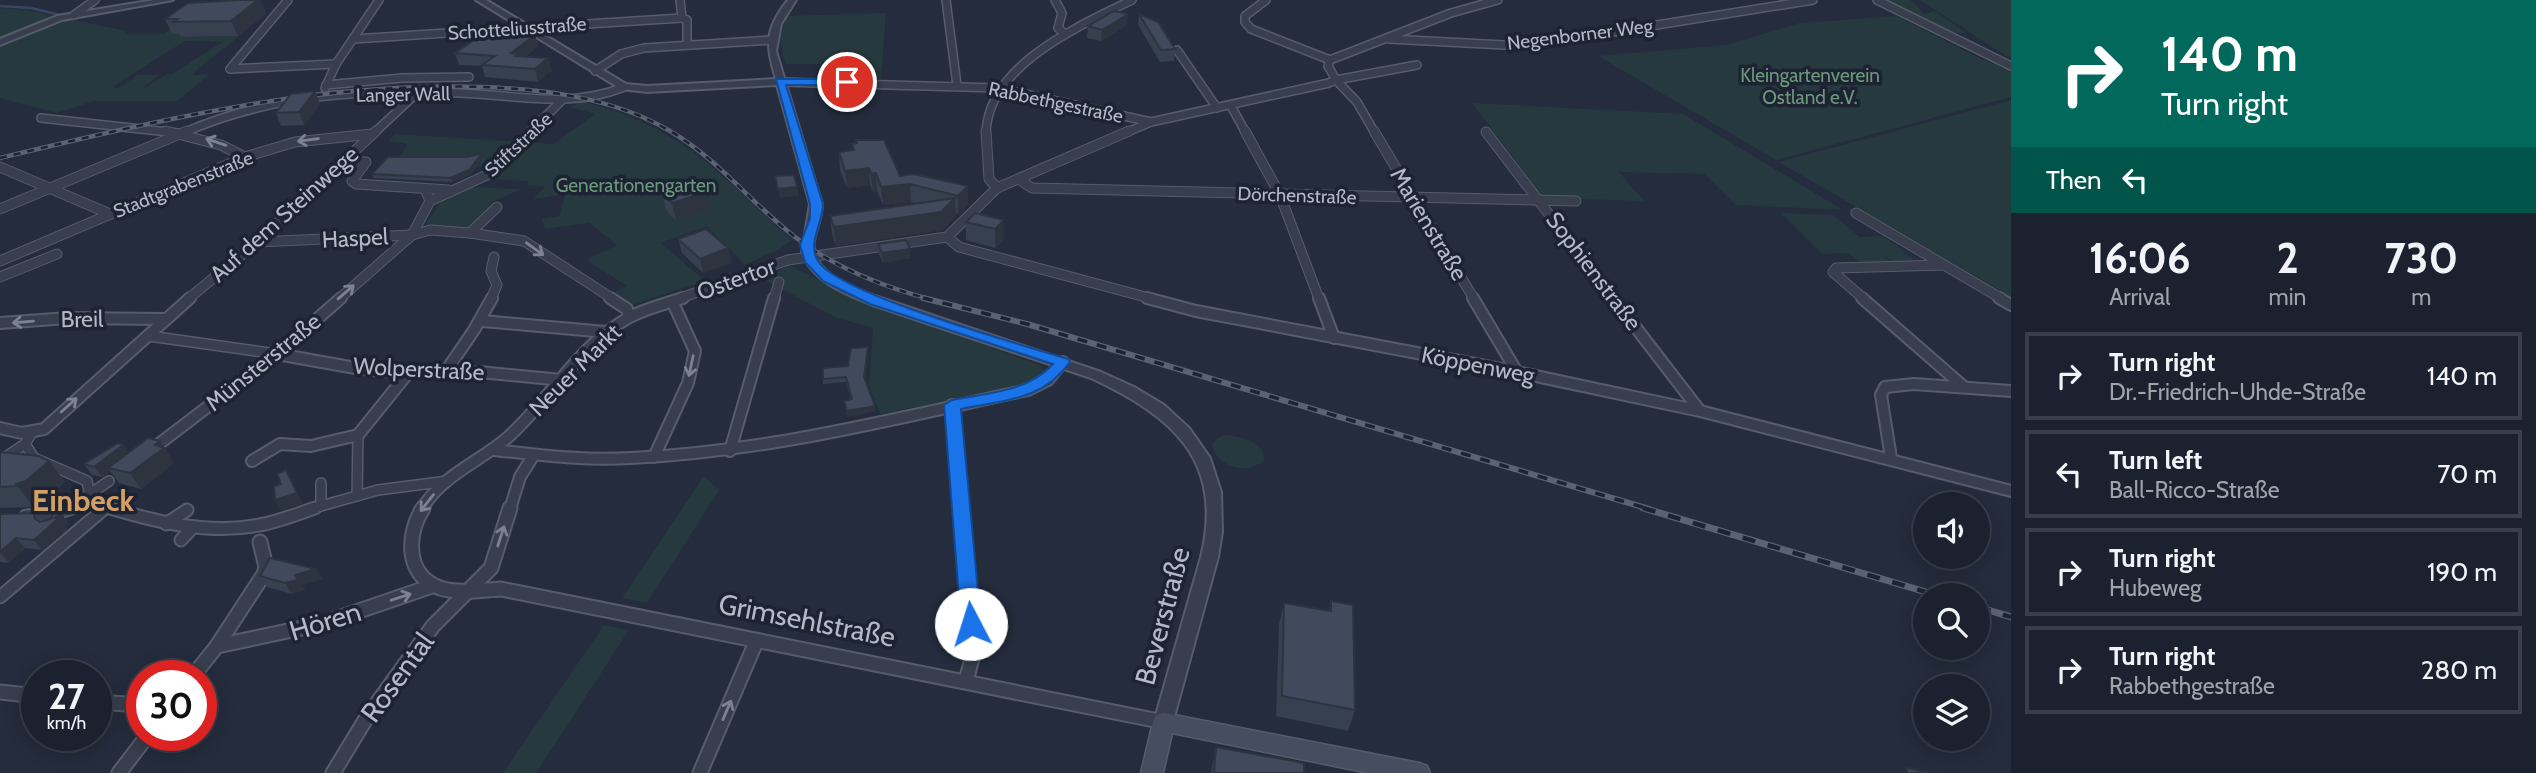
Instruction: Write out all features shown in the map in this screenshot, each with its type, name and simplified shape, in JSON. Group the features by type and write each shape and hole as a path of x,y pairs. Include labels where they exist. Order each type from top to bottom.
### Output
{"main road":[{"name":"Beverstraße","path":"1152,773 1164,722"},
{"name":"Grimsehlstraße","path":"1164,722 1419,773"}],"street":[{"path":"74,15 95,0"},
{"path":"0,41 74,15 169,0"},
{"path":"288,0 230,69 336,64"},
{"path":"321,96 336,64 379,0"},
{"path":"480,0 624,87"},
{"path":"680,0 682,18 687,20 687,45"},
{"path":"494,450 533,456 654,457 730,451 1028,390 1048,380 1063,362 875,301 818,271 808,256 807,242 817,218 816,204 772,51 772,40 783,10 792,0"},
{"path":"946,0 957,85"},
{"path":"1055,0 1062,13 1058,28 1065,34"},
{"path":"997,188 989,179 988,115 999,88 1065,34 1132,0"},
{"path":"1266,0 1245,16 1245,22 1251,29 1330,60 1328,66 1336,80"},
{"path":"1448,0 1451,13"},
{"path":"1464,0 1485,3"},
{"path":"1384,39 1451,13 1498,0"},
{"name":"Negenborner Weg","path":"1330,60 1384,39 1526,44 1813,0"},
{"path":"1877,0 2011,66"},
{"name":"Schotteliusstraße","path":"353,39 682,18"},
{"path":"595,71 629,51 772,40"},
{"path":"1177,50 1217,108"},
{"path":"947,237 997,188 1151,122 1231,106 1336,80 1417,65"},
{"path":"326,85 402,78 469,77"},
{"name":"Marienstraße","path":"1336,80 1357,102 1517,372"},
{"name":"Rabbethgestraße","path":"624,87 647,89 780,82 957,85 999,88 1151,122"},
{"name":"Langer Wall","path":"0,209 248,108 321,96 418,92 563,99 606,94 624,87"},
{"name":"Auf dem Steinwege","path":"28,439 44,429 149,337 164,319 257,242 418,92"},
{"name":"Stiftstraße","path":"430,201 489,174 563,99"},
{"path":"1231,106 1280,195 1334,338"},
{"name":"Langer Wall","path":"41,118 61,123 185,132"},
{"path":"185,132 224,144 245,157"},
{"name":"Sophienstraße","path":"1486,132 1700,411"},
{"name":"Stadtgrabenstraße","path":"0,261 245,157 295,142 372,134"},
{"path":"344,161 366,162 353,177 352,181 356,184 421,186 425,189 449,190"},
{"path":"0,167 110,214"},
{"name":"Dörchenstraße","path":"1020,180 1032,188 1576,201"},
{"path":"412,235 430,201 425,189"},
{"path":"470,233 496,206"},
{"path":"1856,213 2011,304"},
{"name":"Haspel","path":"257,242 412,235 430,230 524,241 626,309 629,317"},
{"name":"Münsterstraße","path":"142,457 277,354 412,235"},
{"name":"Ostertor","path":"669,304 788,260 947,237"},
{"name":"Köppenweg","path":"947,237 959,247 1196,311 1517,372 1700,411 2011,491"},
{"path":"0,276 57,254"},
{"path":"446,371 483,321 497,285 491,271 494,257"},
{"path":"1944,265 1836,268 1833,272 1964,387"},
{"path":"730,451 731,440 779,282"},
{"path":"654,457 688,383 695,351 669,304"},
{"name":"Neuer Markt","path":"432,586 419,575 410,554 413,530 429,498 447,481 494,450 606,332 629,317 669,304"},
{"name":"Breil","path":"0,323 68,318 164,319"},
{"path":"483,321 606,332"},
{"path":"149,337 277,354"},
{"name":"Wolperstraße","path":"277,354 361,369 408,373 446,371 517,374 562,380"},
{"name":"Beverstraße","path":"1063,362 1132,390 1153,404 1189,437 1209,473 1214,534 1164,722"},
{"path":"357,496 358,435 408,373"},
{"path":"1891,458 1882,389 1903,383 2011,391"},
{"path":"952,405 974,651 967,681"},
{"path":"0,428 28,439 34,458 86,481 89,492 86,500"},
{"path":"252,461 280,444 310,446 358,435"},
{"path":"0,461 28,439"},
{"name":"Rosental","path":"333,773 367,717 433,626 491,569 520,477 533,456"},
{"path":"21,518 54,521 120,473"},
{"path":"86,500 166,524 239,528 263,525 396,486 447,481"},
{"path":"321,483 321,506"},
{"path":"0,597 106,507"},
{"path":"166,524 187,510"},
{"path":"206,660 264,574 266,567 260,542 263,525"},
{"path":"181,540 193,527"},
{"name":"Grimsehlstraße","path":"432,586 443,589 501,589 1164,722"},
{"name":"Hören","path":"217,646 321,624 432,586"},
{"path":"700,773 756,642"},
{"path":"0,692 21,694"},
{"path":"119,773 136,751"}],"green space":[{"path":"1884,0 1910,0 1925,14 1934,11 1967,33 1954,33 1980,44 1981,49"},
{"path":"1920,0 2011,0 2011,59"},
{"path":"0,8 27,10 60,17 0,40"},
{"path":"886,13 881,79 848,78 851,64 785,64 780,39 787,16"},
{"path":"192,15 182,37 239,36 192,75 210,74 177,101 94,101 56,113 0,98 0,43 69,19 127,31 124,34 164,34","holes":["185,41 222,42 173,74 167,74 145,88 142,88 160,75 138,75 118,88 112,87"]},
{"name":"Kleingartenverein Ostland e.V.","path":"1897,16 1981,59 2011,71 2011,97 1776,160 1598,56 1727,45 1799,23"},
{"path":"2011,100 2011,297 1779,162"},
{"name":"Generationengarten","path":"582,101 636,119 684,146 717,171 792,240 780,249 745,265 707,226 661,243 705,281 632,305 610,295 627,286 586,260 617,245 589,223 545,229 542,219 559,216 565,194 533,199 545,187 527,185 529,181 489,179 499,169 487,170 478,166 481,162 478,160 395,161 407,144 389,141 394,134 554,144 595,114 569,107"},
{"path":"1472,103 1683,114 1843,210 1736,205 1704,174 1619,172 1644,201 1544,198"},
{"path":"472,187 522,189 492,202 482,214 484,216 467,228 432,226 426,223 442,201"},
{"path":"1781,213 1833,215 1860,237 1883,236 1918,262 1894,263 1881,253 1891,262 1860,263 1848,253 1822,254"},
{"path":"788,265 862,300 1042,366 1045,375 1024,385 880,414 869,385 873,328 837,318 766,281"},
{"path":"1224,435 1244,438 1256,444 1261,448 1264,460 1257,465 1241,468 1226,464 1215,453 1212,445"},
{"path":"704,476 719,490 647,603 622,598"},
{"path":"604,625 629,630 536,773 503,773"}],"building":[{"path":"258,0 231,21 173,22 178,19 165,19 188,3"},
{"path":"1114,11 1128,14 1102,30 1088,26"},
{"path":"1139,14 1158,22 1175,49 1161,50"},
{"path":"481,35 535,35 511,53 520,54 516,56 548,58 535,69 482,65 495,56 455,53"},
{"path":"315,91 299,112 276,113 291,94"},
{"path":"856,140 884,140 900,176 914,174 968,186 958,196 910,184 881,187 876,173 871,174 869,168 845,171 839,152 854,150 852,144 857,143"},
{"path":"482,153 469,170 450,178 372,174 388,157 468,157"},
{"path":"794,175 797,187 778,189 775,176"},
{"path":"697,182 707,192 672,203 662,192"},
{"path":"955,198 941,212 834,227 830,216"},
{"path":"975,213 1004,220 995,229 966,222"},
{"path":"706,229 728,248 700,259 678,239"},
{"path":"906,240 910,249 882,253 878,244"},
{"path":"868,347 864,377 875,406 847,411 844,401 852,399 846,377 823,379 823,368 848,366 851,348"},
{"path":"148,438 160,441 155,445 164,448 130,473 108,468"},
{"path":"118,443 123,445 94,467 84,464"},
{"path":"0,452 39,456 49,461 26,481 16,484 18,486 0,487"},
{"path":"286,470 297,493 275,500 274,486 281,484 277,474"},
{"path":"54,512 61,513 55,518 59,518 34,540 16,538 0,552 0,514 34,513 35,519 40,522 51,519"},
{"path":"270,558 316,569 295,575 298,580 285,583 260,576"},
{"path":"1331,601 1353,605 1355,710 1282,696 1284,603 1331,611"},
{"path":"1216,747 1304,763 1304,773 1214,773"},
{"path":"1906,768 1930,773 1908,773"}],"waterway":[{"path":"0,6 31,8 56,14"}],"railway":[{"path":"0,158 119,130 299,97 420,87 481,87 554,93 626,110 670,131 704,155 779,224 810,248 859,275 929,299"},
{"path":"923,298 1027,324 1649,509"},
{"path":"1643,508 1913,588"},
{"path":"1990,611 2011,617"}],"district":[{"name":"Einbeck","path":"83,501"}],"route":[{"path":"847,82 780,82 816,204 817,218 806,245 811,262 828,278 875,301 1063,362 1048,380 1028,390 952,405 971,624"}]}
